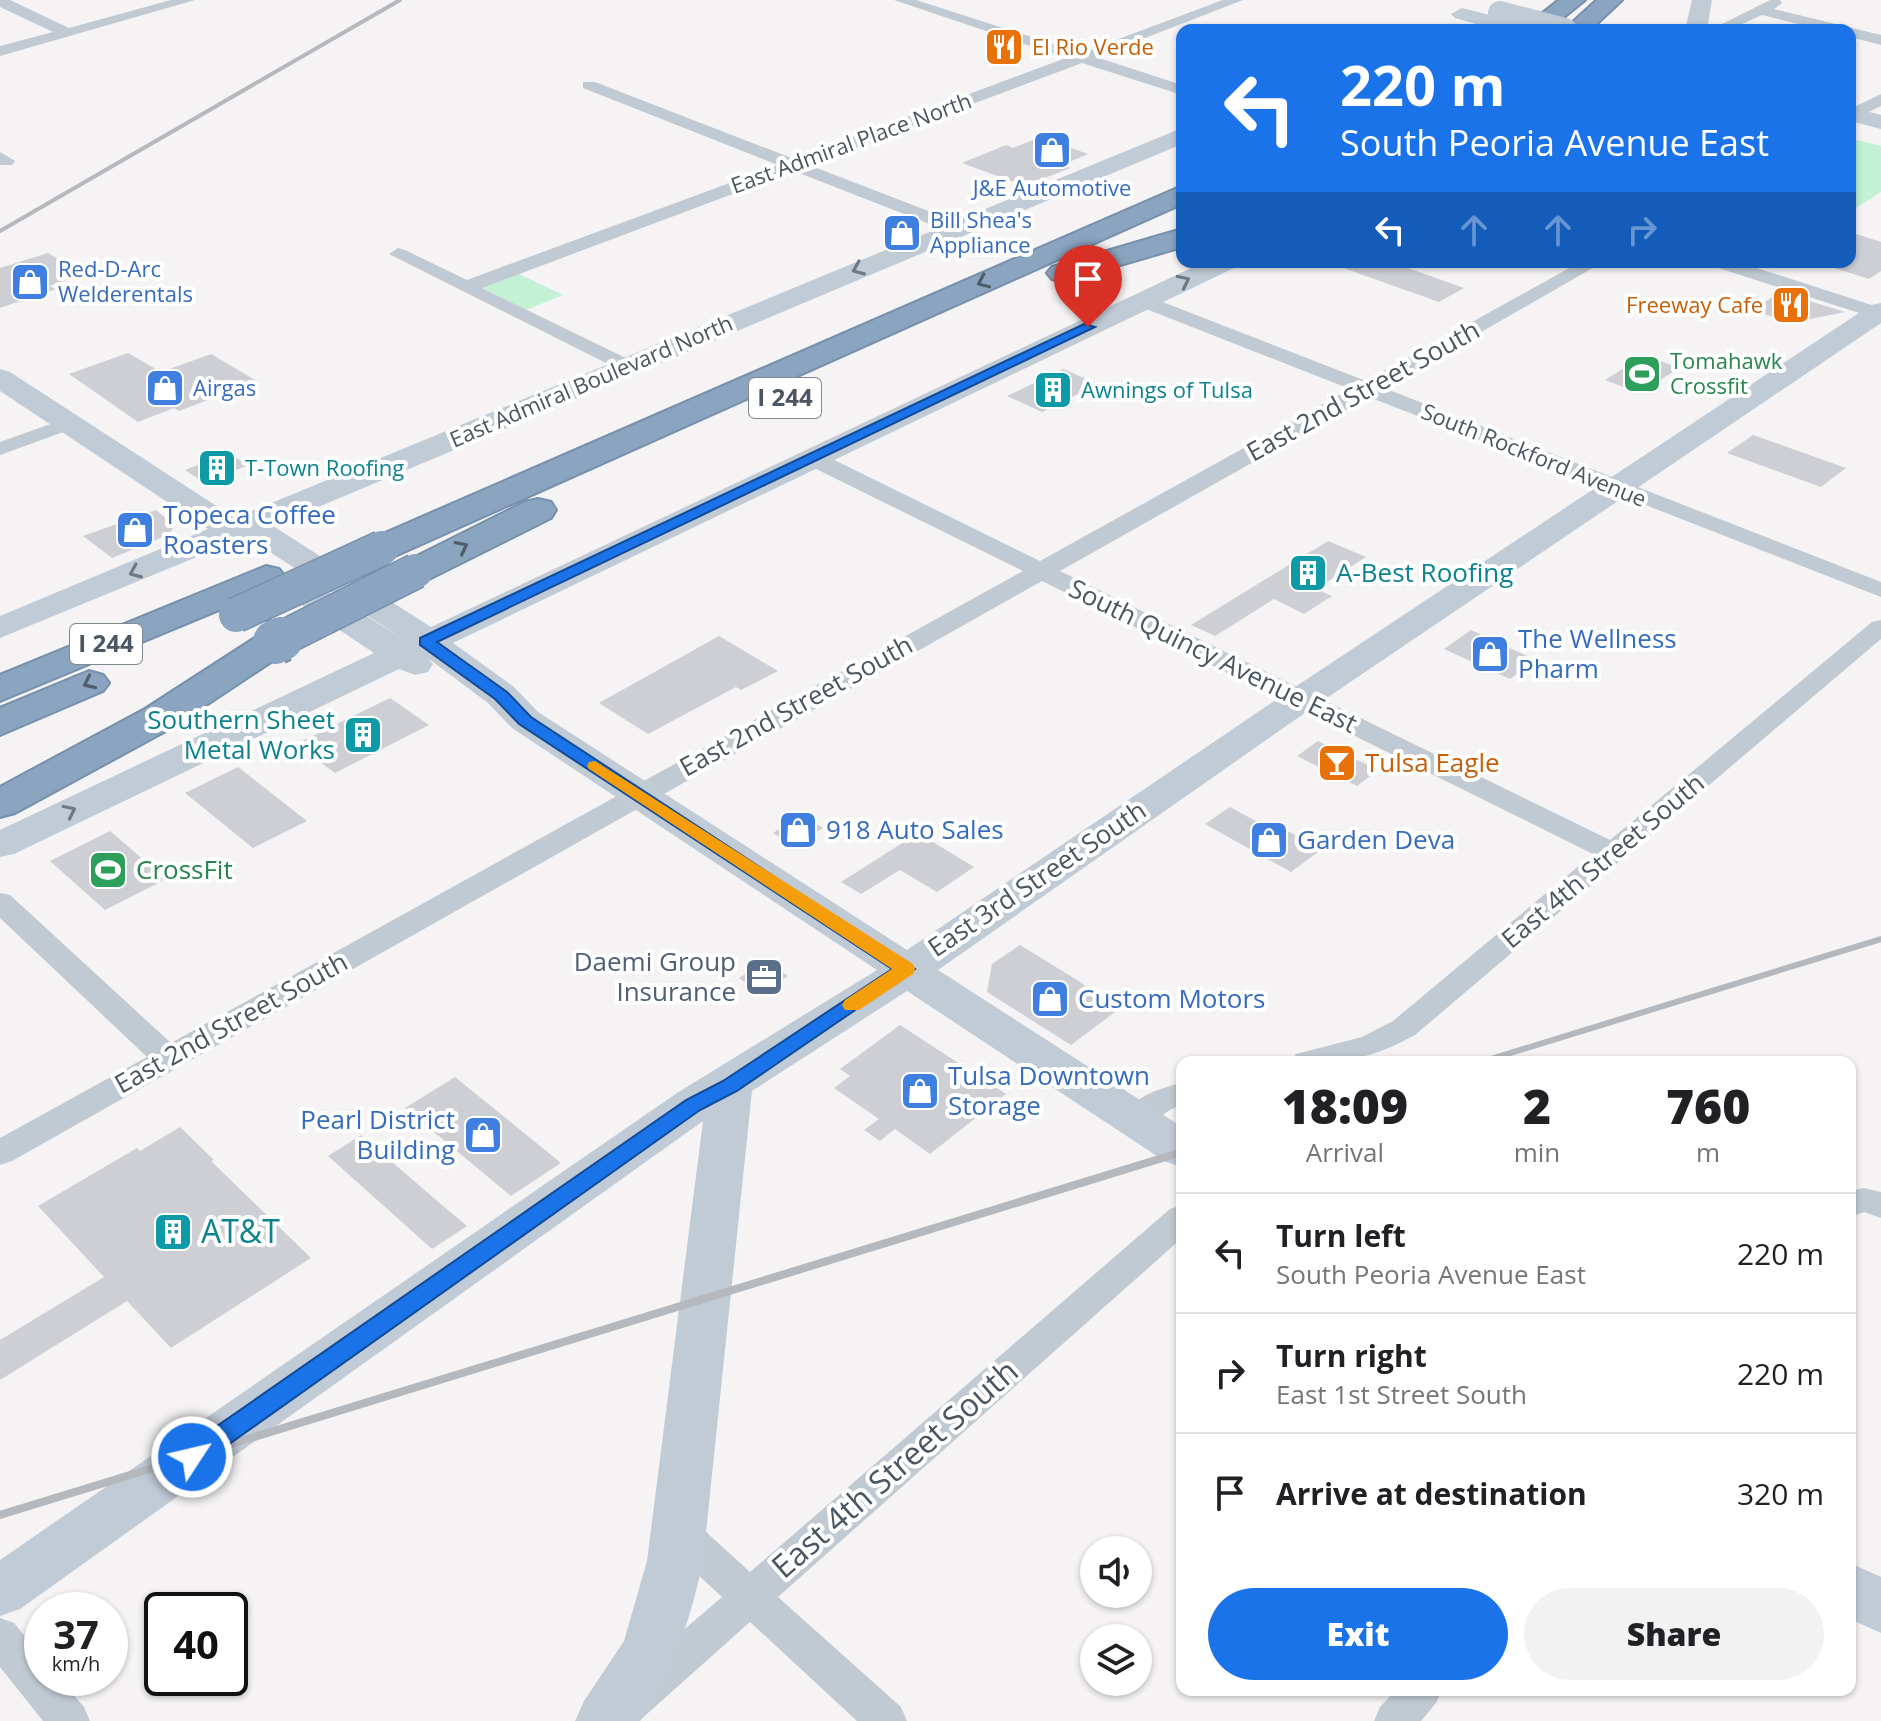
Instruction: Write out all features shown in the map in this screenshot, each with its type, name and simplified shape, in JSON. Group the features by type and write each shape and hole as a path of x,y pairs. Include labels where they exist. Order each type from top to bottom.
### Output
{"highway":[{"path":"1541,24 1574,0"},
{"path":"1583,24 1611,0"},
{"path":"1131,217 1176,183"},
{"name":"I 244","path":"0,689 224,607 635,422 781,372 1176,197"},
{"name":"I 244","path":"0,774 620,472 1176,222"},
{"path":"1062,273 1176,240"},
{"path":"0,723 224,607"},
{"path":"0,804 159,718 275,642"}],"main road":[{"path":"1697,24 1702,0"},
{"path":"1443,24 1465,5 1509,24"},
{"path":"1494,17 1532,24"},
{"path":"1856,116 1881,122"},
{"name":"East Admiral Boulevard North","path":"0,628 1176,137"},
{"path":"0,845 1212,268"},
{"name":"East 3rd Street South","path":"0,1591 680,1114 730,1086 906,969 1301,699 1880,313"},
{"path":"0,378 233,531 227,541 412,648 501,695 525,720 1176,1146"},
{"path":"607,1721 630,1689 659,1630 680,1533 730,1086"},
{"path":"1856,1592 1881,1608"}],"street":[{"path":"0,51 188,0"},
{"path":"901,0 1176,88"},
{"name":"East Admiral Place North","path":"466,287 1236,0"},
{"path":"1730,24 1781,0"},
{"path":"0,1 68,33"},
{"path":"1760,10 1816,24"},
{"path":"1856,34 1881,40"},
{"path":"589,85 956,228"},
{"path":"1856,112 1881,99"},
{"path":"398,254 627,366"},
{"name":"East 2nd Street South","path":"0,1153 1583,268"},
{"path":"1738,268 1880,313"},
{"name":"South Rockford Avenue","path":"1143,301 1881,590"},
{"path":"0,449 70,423"},
{"name":"South Quincy Avenue East","path":"812,458 1614,853"},
{"name":"East 4th Street South","path":"1330,1056 1372,1045 1404,1028 1881,627"},
{"path":"0,902 168,1058"},
{"path":"1136,1119 1165,1098 1176,1095"},
{"name":"East 4th Street South","path":"607,1721 1176,1223"},
{"path":"680,1533 886,1721"},
{"path":"0,1636 69,1721"},
{"path":"1395,1721 1417,1696"}],"green space":[{"path":"1856,140 1881,146 1881,192 1856,208"},
{"path":"517,273 563,295 526,310 481,287"}],"building":[{"path":"1040,137 1088,154 1062,165 1070,168 1025,186 962,163 1006,145 1013,148"},
{"path":"1856,234 1881,242 1881,271 1869,279 1834,268 1856,268"},
{"name":"Red-D-Arc Welderentals","path":"48,253 85,274 49,286 56,289 0,308 0,268"},
{"path":"1343,268 1408,268 1464,288 1439,302"},
{"name":"Freeway Cafe","path":"1781,292 1845,312 1810,319 1787,315 1779,319 1752,310"},
{"name":"Airgas","path":"128,353 161,372 211,354 257,381 179,411 174,408 138,422 69,374"},
{"name":"Tomahawk Crossfit","path":"1645,355 1679,368 1640,393 1605,380"},
{"name":"Awnings of Tulsa","path":"1063,369 1098,384 1042,412 1007,396"},
{"path":"1753,435 1846,468 1821,487 1727,453"},
{"name":"T-Town Roofing","path":"228,453 248,465 205,483 185,470"},
{"name":"Topeca Coffee Roasters","path":"156,510 175,526 168,535 112,558 83,536"},
{"name":"A-Best Roofing","path":"1328,541 1366,557 1316,589 1332,596 1304,614 1274,599 1215,636 1191,625"},
{"name":"The Wellness Pharm","path":"1471,630 1536,660 1510,679 1444,649"},
{"path":"719,636 778,671 741,690 736,687 648,734 599,703"},
{"name":"Southern Sheet Metal Works","path":"390,698 429,725 335,773 296,744"},
{"name":"Tulsa Eagle","path":"1318,741 1378,770 1357,786 1297,756"},
{"path":"238,767 307,821 253,848 185,793"},
{"name":"Garden Deva","path":"1230,807 1272,830 1278,826 1322,849 1291,872 1205,824"},
{"name":"918 Auto Sales","path":"802,815 823,828 794,846 773,833"},
{"name":"CrossFit","path":"110,831 166,879 105,910 50,861"},
{"path":"918,833 974,867 937,892 900,870 861,894 841,882"},
{"name":"Custom Motors","path":"1020,945 1119,1009 1071,1045 987,992 992,964"},
{"name":"Daemi Group Insurance","path":"765,960 788,976 761,993 739,978"},
{"name":"Tulsa Downtown Storage","path":"900,1025 1006,1094 930,1154 895,1129 880,1141 864,1130 879,1119 834,1088 850,1076 840,1069"},
{"name":"Pearl District Building","path":"455,1077 561,1163 511,1196 405,1108"},
{"name":"AT&T","path":"180,1127 311,1258 171,1348 127,1301 0,1380 0,1340 104,1277 38,1206 137,1148 140,1151"},
{"path":"361,1135 467,1226 432,1249 328,1156"}],"railway":[{"path":"0,231 400,0"},
{"path":"1501,1056 1881,939"},
{"path":"0,1515 1176,1154"}],"slow traffic":[{"path":"595,766 906,969 852,1005"}],"place":[{"name":"El Rio Verde","path":"1004,47"},
{"name":"J&E Automotive","path":"1052,150"},
{"name":"Bill Shea's Appliance","path":"902,233"},
{"name":"Red-D-Arc Welderentals","path":"30,282"},
{"name":"Freeway Cafe","path":"1791,305"},
{"name":"Tomahawk Crossfit","path":"1642,374"},
{"name":"Airgas","path":"165,388"},
{"name":"Awnings of Tulsa","path":"1053,390"},
{"name":"T-Town Roofing","path":"217,468"},
{"name":"Topeca Coffee Roasters","path":"135,530"},
{"name":"A-Best Roofing","path":"1308,573"},
{"name":"The Wellness Pharm","path":"1490,654"},
{"name":"Southern Sheet Metal Works","path":"363,735"},
{"name":"Tulsa Eagle","path":"1337,763"},
{"name":"918 Auto Sales","path":"798,830"},
{"name":"Garden Deva","path":"1269,840"},
{"name":"CrossFit","path":"108,870"},
{"name":"Daemi Group Insurance","path":"764,977"},
{"name":"Custom Motors","path":"1050,999"},
{"name":"Tulsa Downtown Storage","path":"920,1091"},
{"name":"Pearl District Building","path":"483,1135"},
{"name":"AT&T","path":"173,1232"}],"route":[{"path":"192,1457 693,1105 730,1086 906,969 525,720 501,695 425,641 1088,327"}]}
